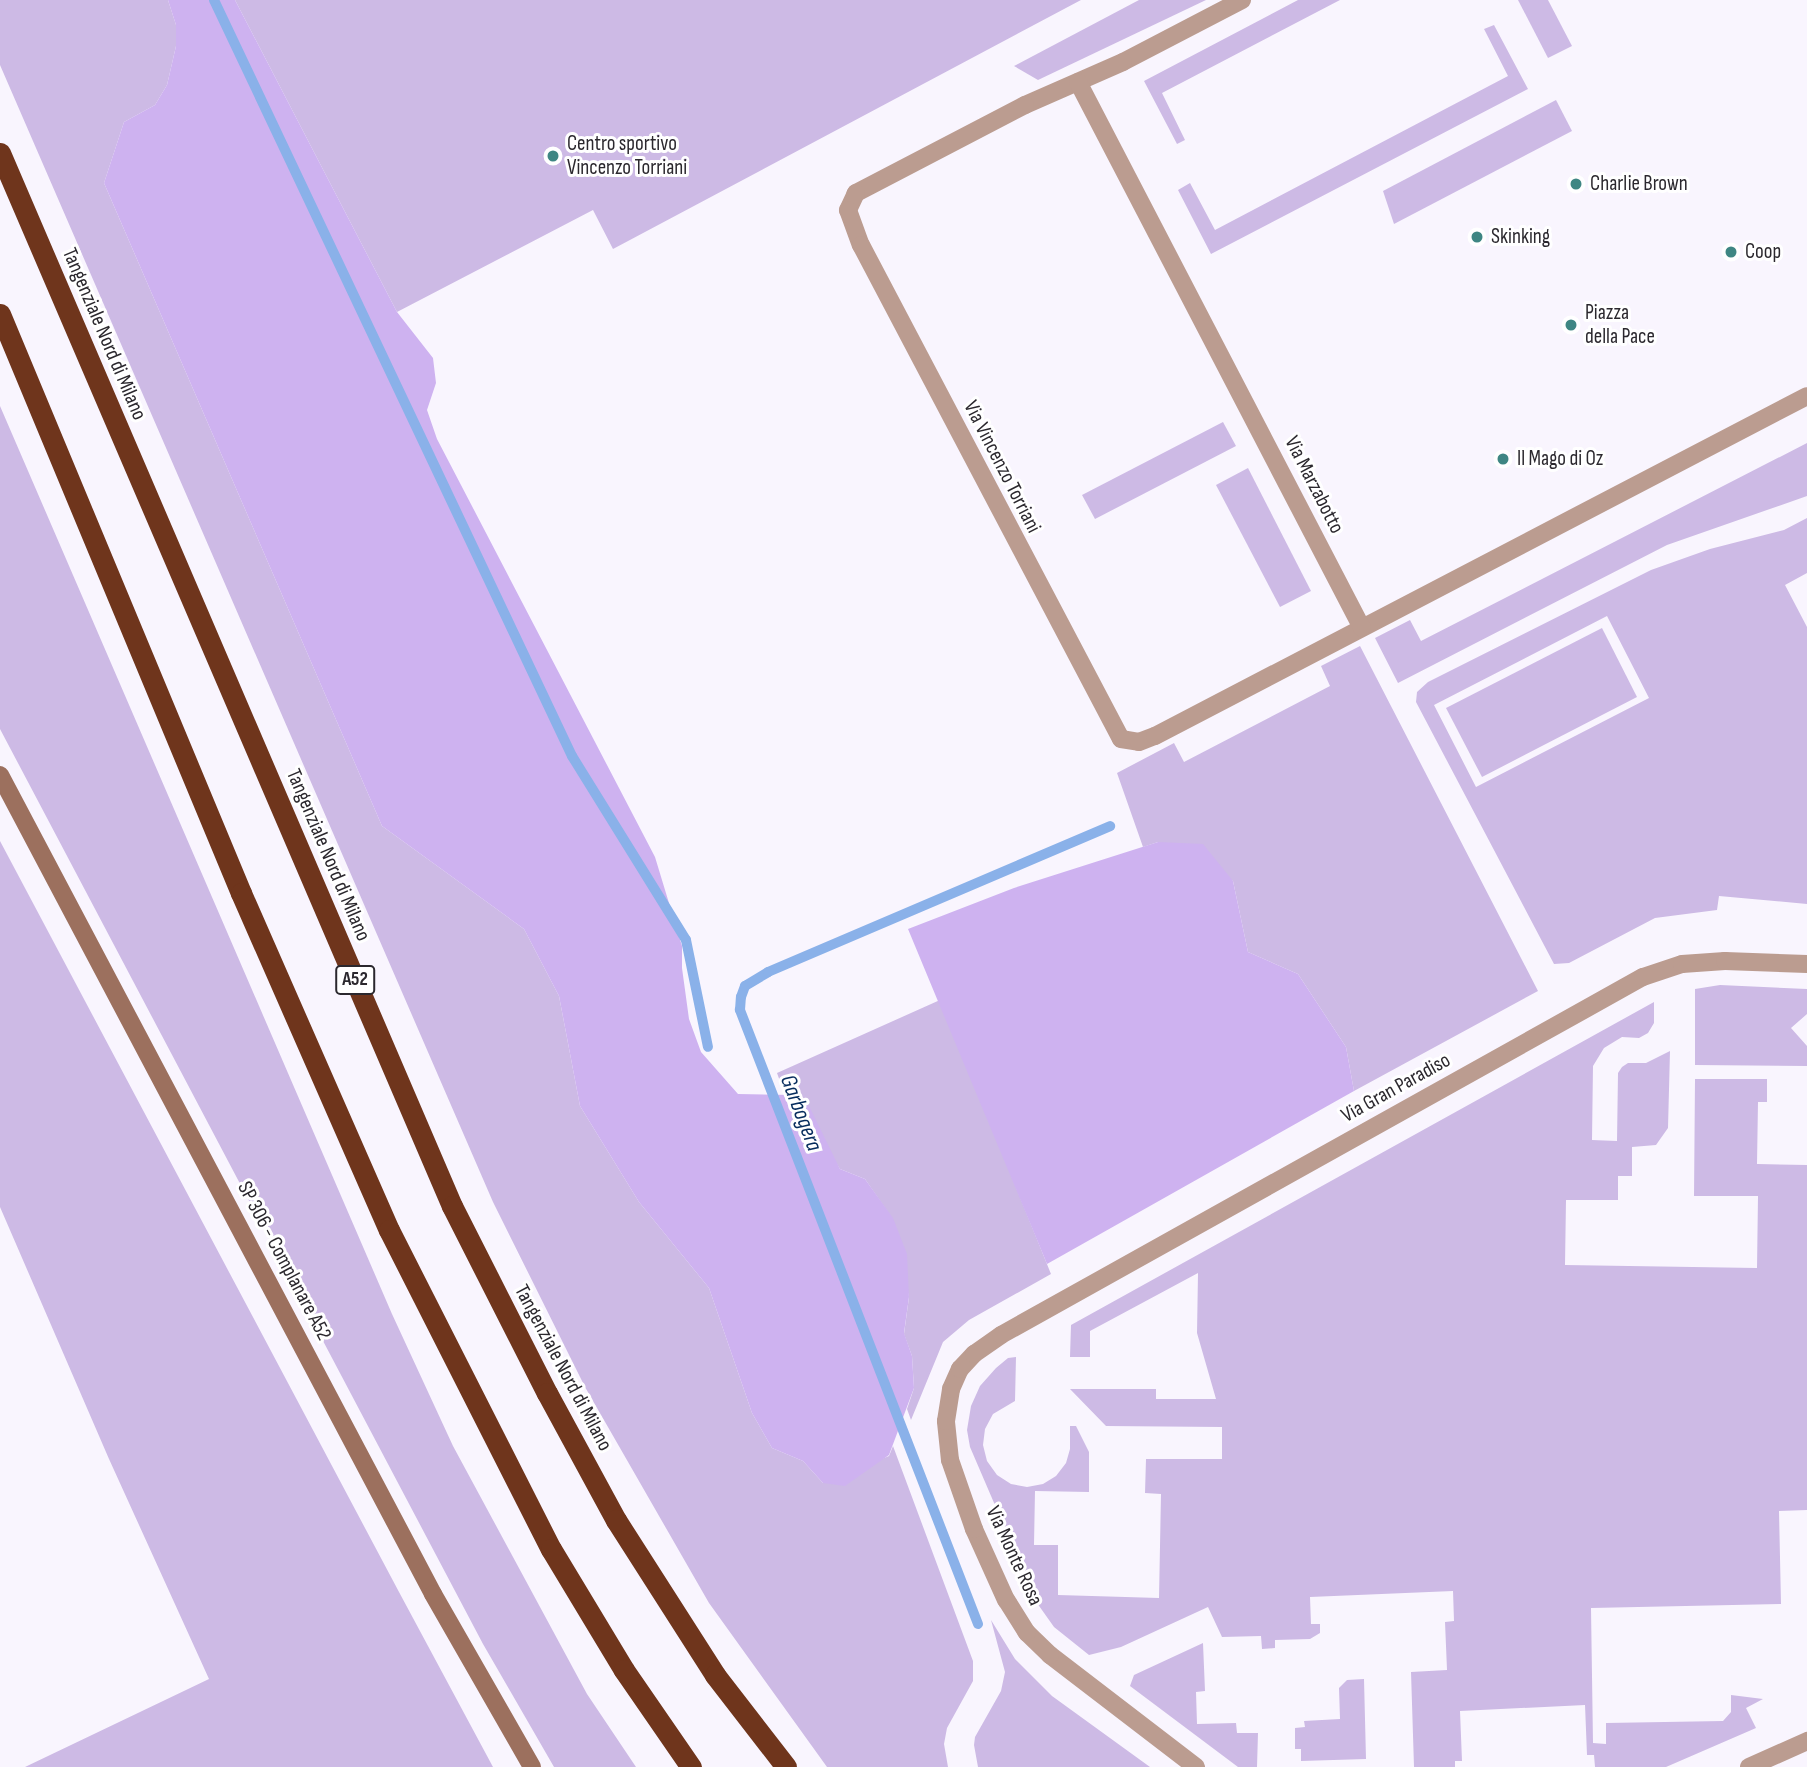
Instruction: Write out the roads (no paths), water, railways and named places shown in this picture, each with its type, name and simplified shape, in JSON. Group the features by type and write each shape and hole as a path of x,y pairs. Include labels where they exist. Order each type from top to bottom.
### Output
{"highway":[{"name":"Tangenziale Nord di Milano","path":"0,153 452,1206 547,1393 617,1520 715,1675 786,1767"},
{"path":"0,314 242,893 389,1230 551,1549 624,1670 691,1767"}],"main road":[{"name":"SP 306 - Complanare A52","path":"0,775 433,1594 532,1767"}],"street":[{"path":"1078,82 1242,0"},
{"name":"Via Vincenzo Torriani","path":"1078,82 1025,105 856,193 848,210 861,245 1010,532 1113,730 1128,742 1155,736 1362,628"},
{"name":"Via Marzabotto","path":"1078,82 1362,628"},
{"path":"1362,628 1807,396"},
{"name":"Via Gran Paradiso","path":"1027,1321 1643,977 1692,963 1807,964"},
{"name":"Via Monte Rosa","path":"1027,1321 974,1354 960,1369 951,1389 946,1420 950,1460 974,1529 1006,1600 1027,1633 1050,1655 1196,1767"},
{"path":"1749,1767 1807,1741"}],"waterway":[{"path":"214,0 572,756 686,940 708,1047"},
{"name":"Garbogera","path":"978,1624 740,1010 741,997 745,986 768,972 1110,826"}],"place":[{"name":"Centro sportivo Vincenzo Torriani","path":"553,156"},
{"name":"Charlie Brown","path":"1576,184"},
{"name":"Skinking","path":"1477,237"},
{"name":"Coop","path":"1731,252"},
{"name":"Piazza della Pace","path":"1571,325"},
{"name":"Il Mago di Oz","path":"1503,459"}]}
